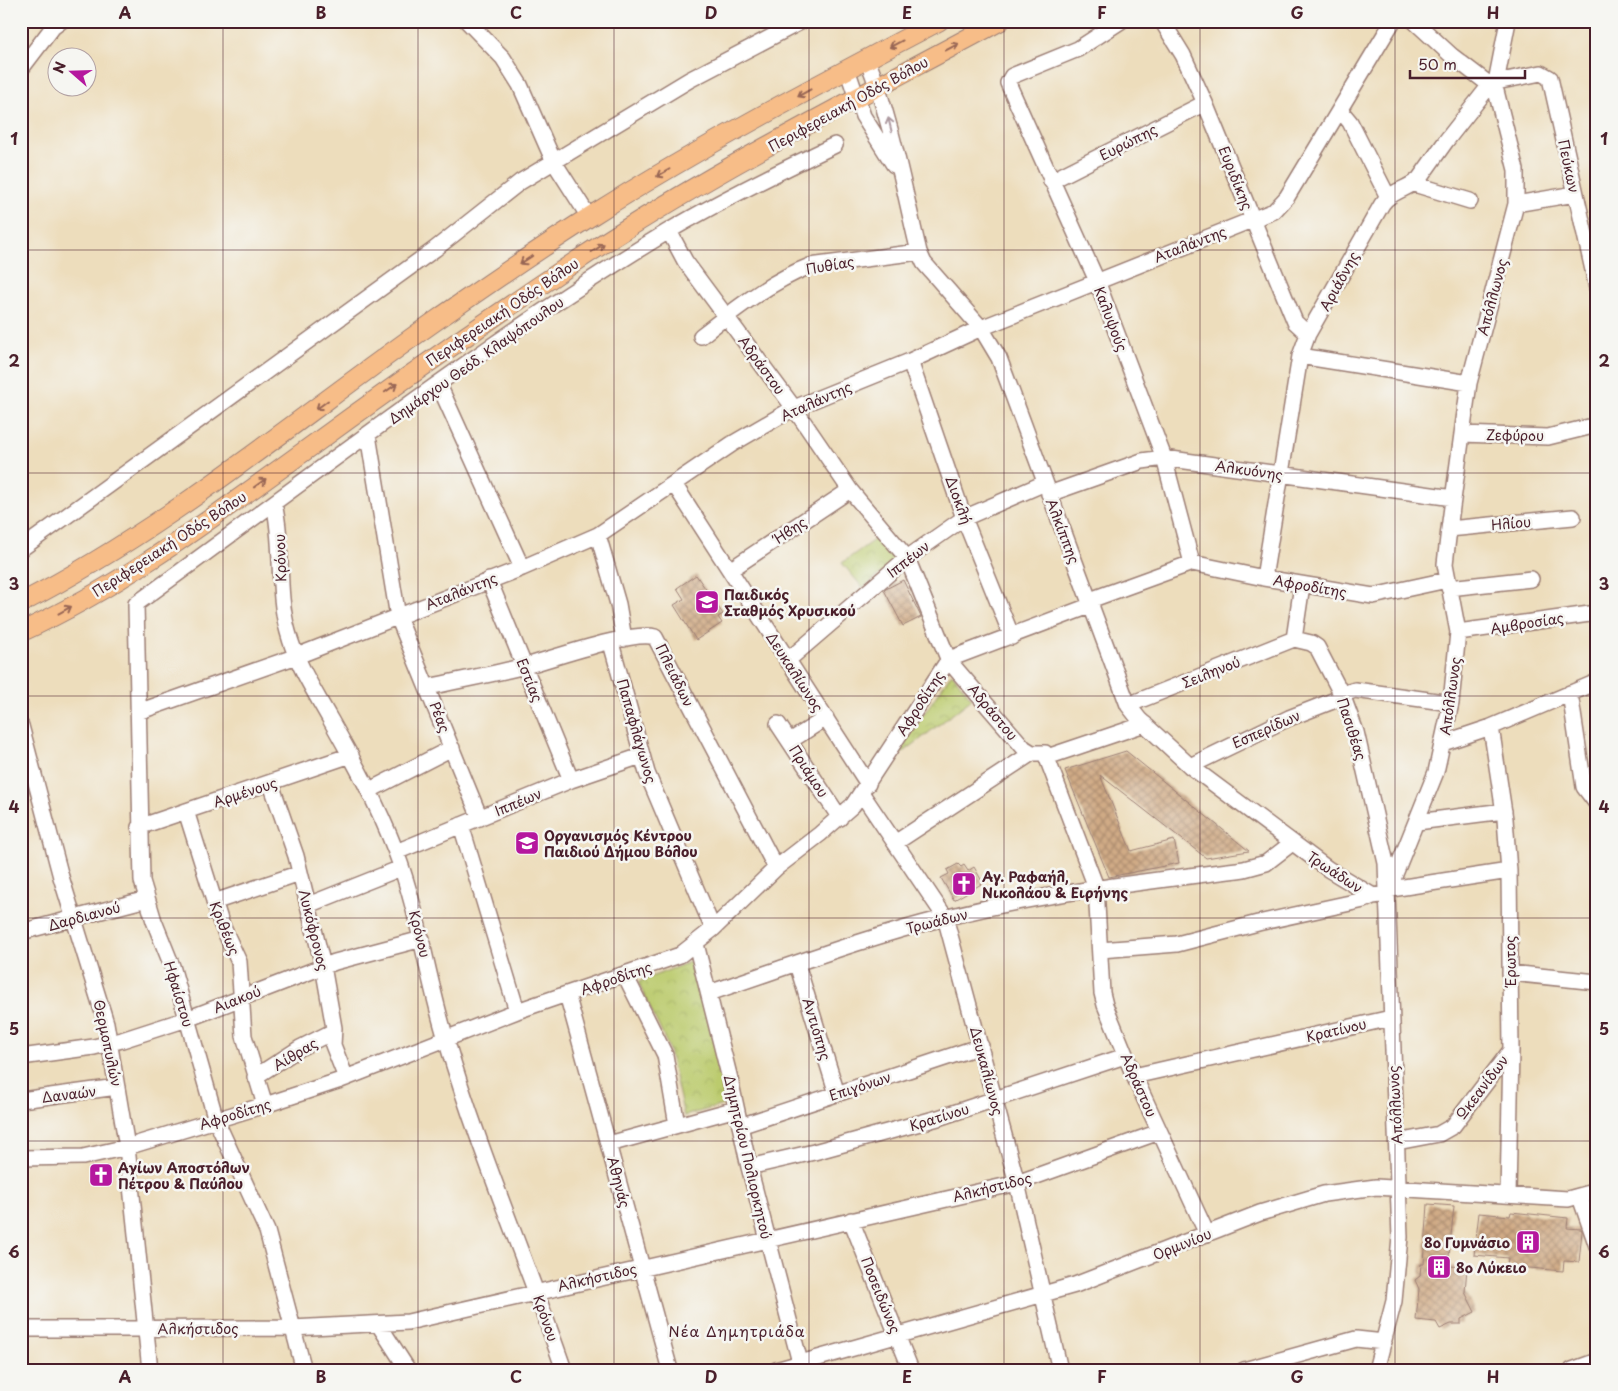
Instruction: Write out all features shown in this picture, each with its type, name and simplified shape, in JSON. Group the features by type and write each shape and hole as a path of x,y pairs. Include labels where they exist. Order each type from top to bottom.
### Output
{"main road":[{"name":"Περιφερειακή Οδός Βόλου","path":"21,603 80,571 148,530 223,478 441,317 589,217 847,69 939,21"},
{"name":"Περιφερειακή Οδός Βόλου","path":"21,632 111,584 170,546 383,394 568,266 681,196 1000,21"}],"street":[{"path":"21,69 52,28 61,21"},
{"path":"467,21 502,58 520,85 554,162 589,217"},
{"path":"21,549 434,248 520,182 689,80 802,21"},
{"name":"Καλυψούς","path":"1121,21 1084,46 1012,76 1008,83 1097,281 1164,458 1192,563"},
{"name":"Ευριδίκης","path":"1162,21 1183,55 1205,103 1294,322 1308,334"},
{"name":"Αταλάντης","path":"138,712 297,656 522,568 598,535 732,444 794,408 910,361 980,328 1274,211 1282,204 1394,21"},
{"path":"1340,110 1350,122 1388,196 1414,184 1493,84 1452,56 1414,21"},
{"name":"Απόλλωνος","path":"1376,1370 1384,1342 1397,1277 1400,1237 1384,893 1417,822 1439,764 1451,703 1458,632 1445,564 1453,498 1470,383 1516,204 1516,170 1493,84 1508,21"},
{"path":"866,59 878,87 891,130 899,173"},
{"path":"847,69 863,116 899,173"},
{"name":"Πεύκων","path":"1493,84 1541,73 1546,74 1550,78 1597,288"},
{"name":"Ευρώπης","path":"1051,181 1205,103"},
{"name":"Δημάρχου Θεόδ. Κλαψόπουλου","path":"136,604 368,435 546,311 668,232 745,188 834,145"},
{"name":"Αλκίππης","path":"899,173 919,252 924,263 980,328 999,358 1128,705 1144,724 1190,766 1292,843"},
{"path":"1414,184 1470,201"},
{"path":"1516,204 1575,194"},
{"name":"Αριάδνης","path":"1264,578 1300,356 1308,334 1388,196"},
{"name":"Αδράστου","path":"668,232 685,261 794,408 850,490 907,558 949,661 1024,748 1032,753 1044,752 1047,757 1096,888 1102,993 1105,1005 1125,1056 1207,1234"},
{"name":"Πυθίας","path":"702,336 726,316 795,272 810,266 919,252"},
{"path":"1300,356 1470,383"},
{"name":"Διοκλή","path":"910,361 964,518 1012,637"},
{"path":"439,385 522,568"},
{"name":"Ζεφύρου","path":"1462,434 1548,437 1597,426"},
{"name":"Ρέας","path":"368,435 398,617 480,818"},
{"name":"Αλκυόνης","path":"1047,488 1142,460 1164,458 1453,498"},
{"name":"Δευκαλίωνος","path":"674,484 787,661 826,718 895,843 945,918 996,1099 1060,1370"},
{"name":"Ιππέων","path":"787,661 907,558 964,518 1047,488"},
{"name":"Ήβης","path":"730,570 850,490"},
{"name":"Κρόνου","path":"274,504 278,522 285,619 297,656 370,790 396,852 422,939 445,1038 483,1152 537,1291 564,1370"},
{"name":"Ηλίου","path":"1449,529 1574,517"},
{"name":"Παπαφλάγωνος","path":"598,535 618,604 618,641 641,756 671,835 712,930"},
{"name":"Αφροδίτης","path":"21,1158 83,1157 127,1147 265,1105 346,1078 516,1011 674,958 696,944 776,868 840,818 865,789 949,661 1012,637 1091,602 1192,563 1302,585 1373,596 1448,584 1531,579"},
{"name":"Εστίας","path":"489,580 571,780"},
{"path":"1294,639 1302,585"},
{"name":"Ηφαίστου","path":"136,604 141,877 172,966 216,1120 267,1231 304,1370"},
{"name":"Αμβροσίας","path":"1458,632 1597,613"},
{"name":"Πλειάδων","path":"428,687 524,666 618,641 650,636 658,639 694,713 776,868"},
{"name":"Πασιθέας","path":"1294,639 1311,643 1317,647 1342,696 1360,746 1383,849 1384,893"},
{"name":"Σειληνού","path":"1128,705 1294,639"},
{"path":"1443,743 1491,727 1597,682"},
{"name":"Εσπερίδων","path":"1190,766 1289,718 1355,690 1451,703"},
{"path":"1570,693 1584,788 1597,804"},
{"path":"790,741 826,718"},
{"name":"Πριάμου","path":"778,724 840,818"},
{"path":"1047,757 1144,724"},
{"name":"Θερμοπυλών","path":"21,726 24,751 104,1016 110,1044 127,1147 150,1370"},
{"name":"Έρωτος","path":"1491,727 1504,811 1509,871 1511,1050 1508,1196"},
{"path":"370,790 452,748"},
{"path":"895,843 1032,753"},
{"name":"Αρμένους","path":"139,828 351,755"},
{"name":"Ιππέων","path":"396,852 571,780 641,756"},
{"name":"Λυκόφρoνος","path":"271,784 300,873 323,966 334,1031 333,1045 346,1078"},
{"name":"Κριθέως","path":"186,811 202,857 220,923 239,962 242,1027 255,1077 265,1105"},
{"path":"1417,822 1504,811"},
{"path":"462,825 516,1011"},
{"name":"Τρωάδων","path":"709,993 798,964 854,943 945,918 1096,888 1244,869 1266,863 1292,843 1336,875 1384,893"},
{"path":"308,905 401,868"},
{"path":"1100,950 1177,944 1258,922 1364,900 1384,893 1509,871"},
{"path":"214,902 300,873"},
{"name":"Δαρδιανού","path":"21,932 147,898"},
{"name":"Αιακού","path":"21,1057 110,1044 187,1019 323,966 422,939"},
{"name":"Δημητρίου Πολιορκητού","path":"696,944 749,1167 801,1366"},
{"name":"Αντιόπης","path":"798,964 837,1094"},
{"path":"1510,973 1597,982"},
{"path":"625,975 664,1055 677,1125"},
{"name":"Αθηνάς","path":"568,994 670,1370"},
{"name":"Κρατίνου","path":"1134,1076 1391,1018"},
{"name":"Αίθρας","path":"255,1077 300,1048 334,1031"},
{"name":"Επιγόνων","path":"740,1126 981,1046"},
{"name":"Ωκεανίδων","path":"1397,1142 1439,1134 1453,1126 1511,1050"},
{"name":"Κρατίνου","path":"749,1167 880,1135 1125,1056"},
{"name":"Δαναών","path":"21,1100 117,1087"},
{"path":"609,1144 736,1109"},
{"name":"Αλκήστιδος","path":"21,1328 292,1328 379,1325 434,1316 1017,1183 1159,1132"},
{"name":"Ορμινίου","path":"776,1370 801,1366 897,1335 1095,1278 1269,1210 1324,1194 1362,1188 1398,1188 1568,1199 1597,1191"},
{"path":"1580,1196 1597,1246"},
{"name":"Ποσειδώνος","path":"851,1220 911,1370"},
{"path":"379,1325 408,1370"},
{"path":"1244,1370 1356,1339 1384,1342"},
{"path":"1572,1370 1597,1360"}],"green space":[{"path":"878,537 898,559 863,588 842,563"},
{"path":"952,673 972,699 900,755 898,751"},
{"path":"695,960 730,1103 684,1116 668,1046 638,982"}],"building":[{"path":"696,575 723,614 718,617 722,623 696,640 674,605 684,599 677,588"},
{"path":"903,580 921,617 903,626 884,590"},
{"path":"1126,751 1249,851 1206,858 1100,775 1131,851 1174,840 1179,863 1109,877 1065,770"},
{"name":"Αγ. Ραφαήλ, Νικολάου & Ειρήνης","path":"958,864 961,867 964,865 968,871 974,867 983,883 954,900 941,878 949,874 947,870"},
{"name":"8ο Λύκειο","path":"1428,1204 1454,1206 1448,1266 1467,1267 1465,1292 1475,1312 1461,1319 1461,1324 1451,1324 1440,1329 1436,1322 1416,1320 1419,1289 1415,1280 1420,1276 1421,1264 1424,1264"},
{"name":"8ο Γυμνάσιο","path":"1511,1212 1568,1218 1567,1228 1581,1229 1582,1231 1579,1262 1564,1261 1563,1271 1507,1266 1508,1258 1474,1255 1479,1213 1510,1216"}],"place":[{"name":"Παιδικός Σταθμός Χρυσικού","path":"707,602"},
{"name":"Οργανισμός Κέντρου Παιδιού Δήμου Βόλου","path":"527,843"},
{"name":"Αγ. Ραφαήλ, Νικολάου & Ειρήνης","path":"964,884"},
{"name":"Αγίων Αποστόλων Πέτρου & Παύλου","path":"101,1175"},
{"name":"8ο Γυμνάσιο","path":"1528,1242"},
{"name":"8ο Λύκειο","path":"1439,1267"}],"district":[{"name":"Νέα Δημητριάδα","path":"737,1330"}]}
